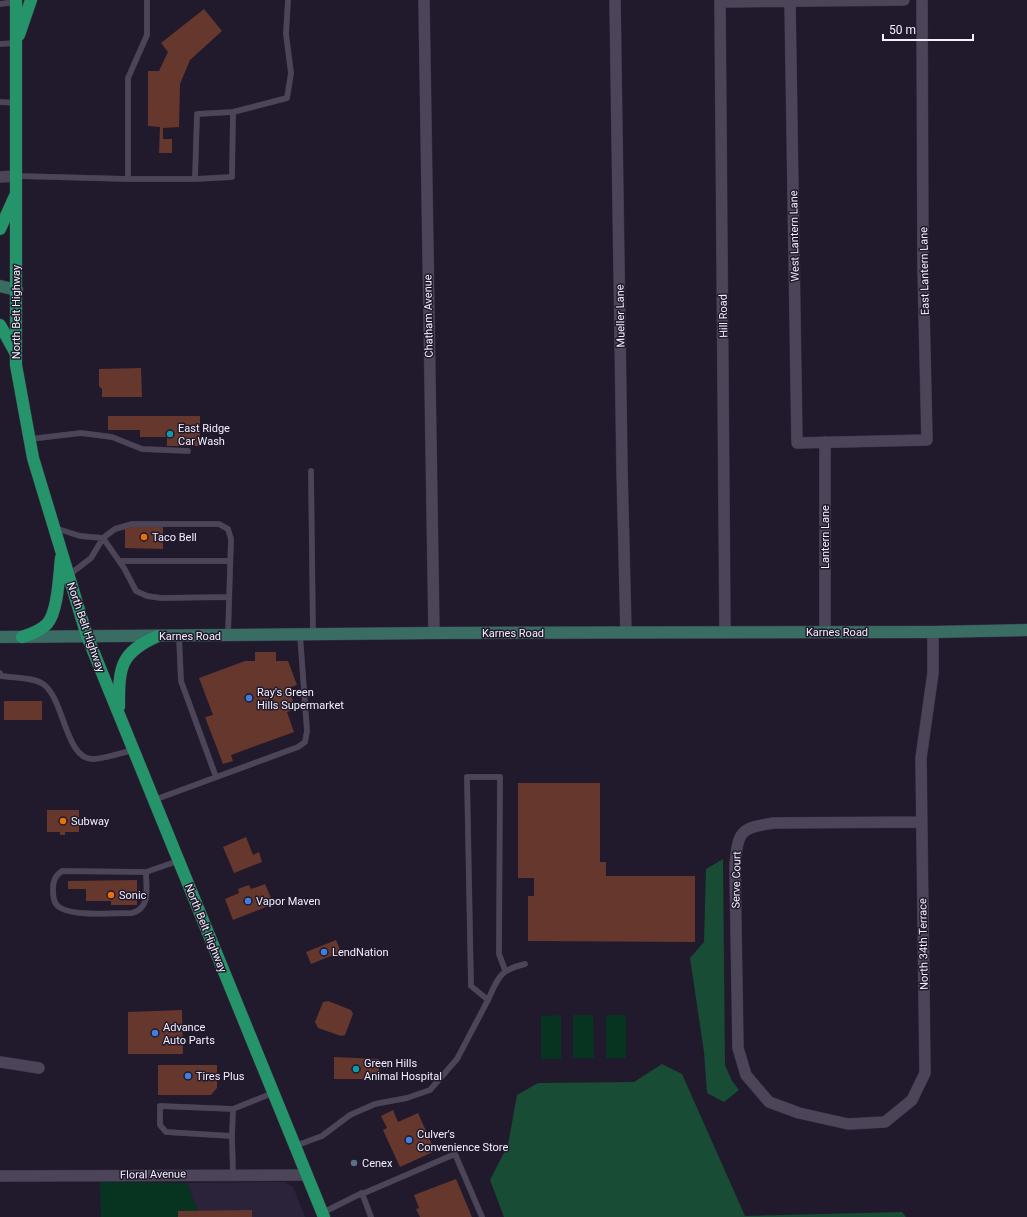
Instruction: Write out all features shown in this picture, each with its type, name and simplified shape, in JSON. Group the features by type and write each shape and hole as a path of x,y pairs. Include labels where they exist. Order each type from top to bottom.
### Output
{"main road":[{"path":"16,43 31,0"},
{"name":"North Belt Highway","path":"16,1 16,365 33,458 88,636 323,1215"},
{"path":"0,229 17,194"},
{"path":"0,325 12,343 16,355"},
{"path":"22,637 37,632 48,624 54,610 62,553"},
{"path":"118,712 119,677 123,664 131,651 141,643 158,636"}],"street":[{"name":"Chatham Avenue","path":"424,0 434,633"},
{"name":"Mueller Lane","path":"616,0 622,469 626,632"},
{"path":"720,1 790,2 904,0"},
{"name":"East Lantern Lane","path":"825,442 927,440 923,268 922,0"},
{"name":"Hill Road","path":"720,1 725,632"},
{"name":"West Lantern Lane","path":"790,2 797,443 825,442"},
{"path":"0,178 17,176"},
{"path":"0,286 17,290"},
{"path":"0,291 17,290"},
{"name":"Lantern Lane","path":"825,442 825,632"},
{"name":"Karnes Road","path":"0,637 300,636 434,633 933,632 1027,630"},
{"name":"North 34th Terrace","path":"769,1102 799,1113 848,1124 885,1122 912,1100 925,1073 921,758 933,673 933,632"},
{"name":"Serve Court","path":"769,1102 746,1075 738,1048 735,866 737,841 745,830 757,825 774,823 922,822"},
{"path":"0,1062 39,1068"},
{"name":"Floral Avenue","path":"0,1176 233,1174 306,1175"}],"lane":[{"path":"128,179 128,78 147,34 147,0"},
{"path":"195,179 197,114 233,112 287,98 291,74 286,34 288,0"},
{"path":"0,4 16,1"},
{"path":"0,44 16,43"},
{"path":"0,102 16,103"},
{"path":"17,176 128,179 195,179 232,177 233,112"},
{"path":"29,439 81,433 112,437 142,449 188,451"},
{"path":"311,471 313,635"},
{"path":"68,575 90,558 103,538 115,529 132,524 219,524 228,529 231,539 228,636"},
{"path":"55,528 80,536 103,538 120,561 136,591 147,596 161,598 229,597"},
{"path":"120,561 230,561"},
{"path":"178,636 181,681 216,777"},
{"path":"154,800 298,747 305,742 307,731 300,636"},
{"path":"0,673 1,676 43,683 58,704 70,740 79,754 93,759 134,750"},
{"path":"488,1000 471,986 467,776 500,777 499,954 505,970"},
{"path":"146,872 146,899 144,907 139,911 132,913 76,913 64,910 57,905 54,900 54,880 57,874 62,871 146,872 179,861"},
{"path":"295,1146 322,1136 350,1115 375,1104 407,1098 430,1090 457,1059 488,1000 498,976 505,970 525,964"},
{"path":"232,1136 166,1132 160,1125 160,1106 233,1109 273,1093"},
{"path":"233,1109 233,1174"},
{"path":"323,1215 362,1194 455,1154 482,1217"},
{"path":"362,1194 372,1217"}],"shaded area":[{"path":"285,1182 293,1187 305,1217 200,1217 187,1183"}],"green space":[{"path":"723,859 725,1065 732,1081 739,1090 724,1102 707,1093 704,1052 690,958 704,942 706,869"},
{"path":"561,1015 561,1059 541,1059 541,1016"},
{"path":"573,1015 593,1015 594,1058 573,1058"},
{"path":"606,1015 626,1015 626,1058 606,1058"},
{"path":"662,1064 682,1074 745,1216 902,1212 906,1217 504,1217 490,1180 508,1145 517,1095 538,1083 634,1082"},
{"path":"100,1182 187,1183 200,1217 101,1217"}],"building":[{"path":"204,9 222,31 190,60 180,84 179,127 163,128 163,139 172,139 172,153 159,153 160,127 148,126 148,71 159,71 168,52 161,43"},
{"path":"141,368 142,397 102,397 102,389 99,386 99,369"},
{"name":"East Ridge Car Wash","path":"108,416 200,416 200,446 167,446 167,437 140,437 140,430 108,430"},
{"name":"Taco Bell","path":"125,525 163,525 163,549 125,548"},
{"name":"Ray's Green Hills Supermarket","path":"255,652 276,652 276,661 288,661 297,685 288,688 296,709 287,712 294,732 231,755 233,761 223,764 205,717 213,715 199,678 245,661 255,661"},
{"path":"4,701 42,701 42,720 4,720"},
{"path":"518,783 600,783 600,862 606,862 606,876 695,876 695,942 528,941 528,896 534,896 534,878 518,878"},
{"name":"Subway","path":"47,810 79,810 79,832 65,832 65,835 60,835 60,832 47,832"},
{"path":"246,837 253,855 259,852 262,862 234,873 223,847"},
{"name":"Sonic","path":"137,880 137,905 111,905 111,901 86,901 86,889 68,889 68,881"},
{"name":"Vapor Maven","path":"265,884 272,900 267,902 269,906 233,920 225,899 239,893 238,889 249,885 251,889"},
{"name":"LendNation","path":"336,940 341,952 311,964 306,952"},
{"path":"328,1001 351,1010 353,1014 345,1035 341,1036 318,1028 315,1022 323,1002"},
{"name":"Advance Auto Parts","path":"182,1010 183,1054 128,1054 128,1012"},
{"name":"Green Hills Animal Hospital","path":"334,1057 379,1059 379,1079 334,1079"},
{"name":"Tires Plus","path":"158,1065 217,1065 217,1088 211,1095 158,1095"},
{"name":"Culver's Convenience Store","path":"393,1110 398,1122 418,1113 435,1151 400,1167 383,1130 387,1128 381,1116"},
{"path":"456,1179 472,1217 420,1217 416,1209 419,1208 414,1195"},
{"path":"252,1210 252,1217 178,1217 178,1211"}],"place":[{"name":"East Ridge Car Wash","path":"170,434"},
{"name":"Taco Bell","path":"144,537"},
{"name":"Ray's Green Hills Supermarket","path":"249,698"},
{"name":"Subway","path":"63,821"},
{"name":"Sonic","path":"111,895"},
{"name":"Vapor Maven","path":"248,901"},
{"name":"LendNation","path":"324,952"},
{"name":"Advance Auto Parts","path":"155,1033"},
{"name":"Green Hills Animal Hospital","path":"356,1069"},
{"name":"Tires Plus","path":"188,1076"},
{"name":"Culver's Convenience Store","path":"409,1140"},
{"name":"Cenex","path":"354,1163"}]}
